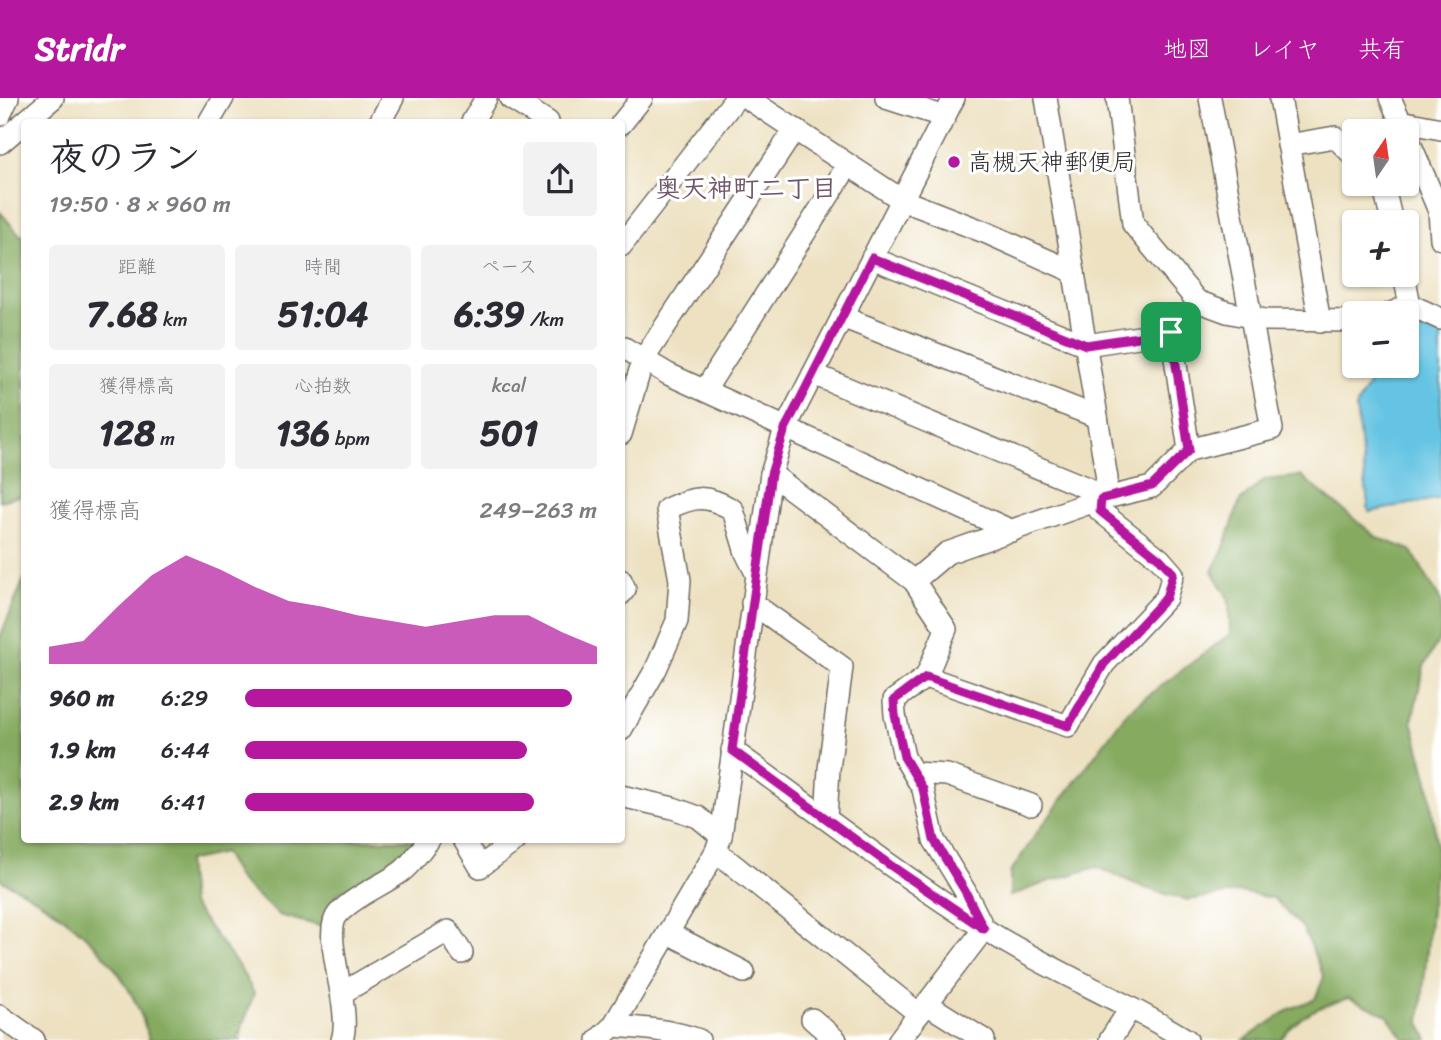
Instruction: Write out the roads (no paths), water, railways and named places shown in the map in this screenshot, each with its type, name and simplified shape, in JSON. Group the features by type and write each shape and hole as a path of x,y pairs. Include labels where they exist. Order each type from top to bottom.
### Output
{"street":[{"path":"0,116 8,98"},
{"path":"28,119 52,98"},
{"path":"211,119 223,98"},
{"path":"382,119 393,98"},
{"path":"474,119 486,98"},
{"path":"625,119 642,98"},
{"path":"625,241 736,98"},
{"path":"747,98 902,200 987,233 1074,272"},
{"path":"605,1033 668,933 719,843 771,474 785,429 949,107 886,98"},
{"path":"926,677 1068,726 1104,664 1166,598 1173,573 1160,559 1100,511 1107,479 1046,98"},
{"path":"1117,98 1133,224 1197,301 1227,312 1252,317 1342,321"},
{"path":"914,581 947,553 1101,499 1152,486 1189,450 1272,429 1210,98"},
{"path":"1280,98 1320,322"},
{"path":"1390,98 1399,119"},
{"path":"523,102 544,119"},
{"path":"0,143 21,125"},
{"path":"625,420 643,360 794,129"},
{"path":"1419,129 1441,130"},
{"path":"1288,145 1335,137 1342,144"},
{"path":"1419,159 1436,194 1441,239"},
{"path":"705,390 848,165"},
{"path":"872,258 1086,345 1171,332 1189,450"},
{"path":"1419,309 1441,318"},
{"path":"842,317 1097,417"},
{"path":"625,349 668,374 1012,531"},
{"path":"813,374 1087,488 1101,499"},
{"path":"771,474 914,581 946,629 926,677 894,700 895,715 904,757 923,789 934,840 984,929"},
{"path":"625,723 656,669 677,621 680,580 667,509 690,498 715,499 733,510 746,553 756,574"},
{"path":"752,603 842,667 829,769 826,818"},
{"path":"732,750 984,929 1187,1040"},
{"path":"914,773 947,775 1031,805"},
{"path":"625,797 698,817 719,843 923,1009 984,1040"},
{"path":"342,1040 345,1032 342,993 331,932 336,915 404,870 426,843"},
{"path":"466,843 480,867 512,843"},
{"path":"900,1040 984,929"},
{"path":"342,993 448,931 462,953"},
{"path":"668,933 744,972"},
{"path":"1110,1040 1130,1009"},
{"path":"0,1016 34,1040"},
{"path":"812,1019 836,1040"},
{"path":"605,1033 650,1028 699,1040"}],"water":[{"path":"1419,329 1441,334 1441,498 1369,512 1356,408 1371,378 1419,378"}],"place":[{"name":"高槻天神郵便局","path":"954,162"}],"district":[{"name":"奥天神町二丁目","path":"746,188"}]}
